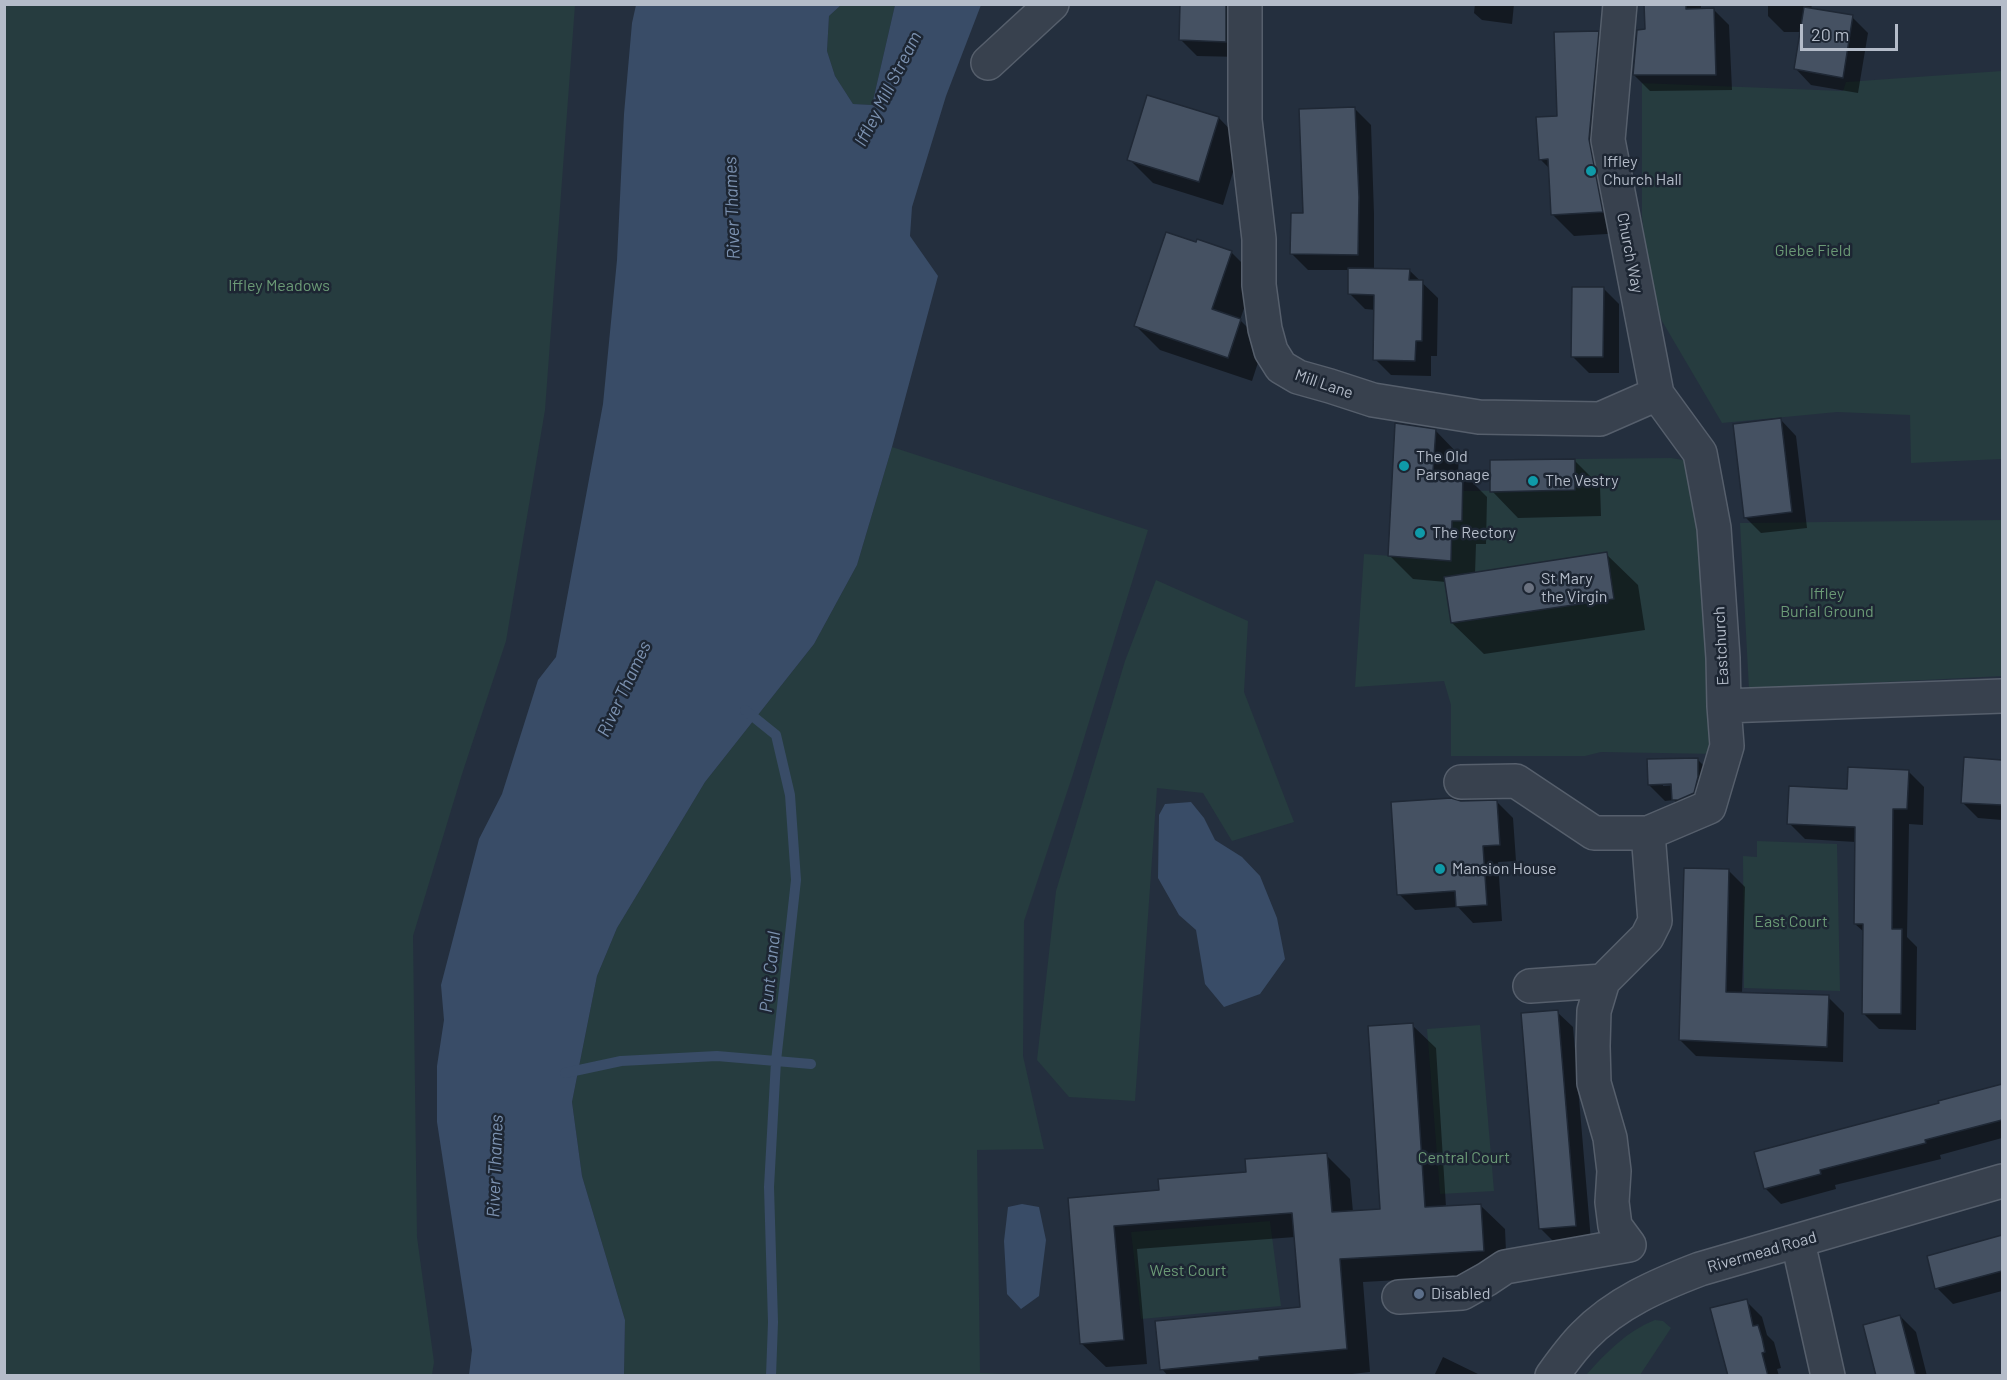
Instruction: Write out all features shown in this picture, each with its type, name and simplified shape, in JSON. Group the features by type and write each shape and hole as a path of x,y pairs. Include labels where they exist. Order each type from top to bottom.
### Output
{"street":[{"path":"988,63 1052,4"},
{"name":"Mill Lane","path":"1245,4 1245,120 1259,239 1259,285 1265,329 1271,351 1281,367 1298,377 1373,400 1479,417 1600,419 1657,394"},
{"name":"Church Way","path":"1620,4 1608,140 1657,394"},
{"name":"Eastchurch","path":"1657,394 1700,453 1714,528 1724,706 2002,696"},
{"path":"1461,782 1516,781 1594,833 1648,833 1709,807 1727,746 1724,706"},
{"path":"1648,833 1655,921 1647,937 1603,981 1594,1011 1593,1047 1594,1083 1610,1138 1614,1171 1612,1202 1615,1226 1644,1261 1654,1287"},
{"path":"1530,986 1603,981"},
{"name":"Rivermead Road","path":"1552,1376 1585,1334 1618,1308 1654,1287 1700,1269 2002,1181"},
{"path":"1798,1242 1828,1376"},
{"path":"1400,1297 1462,1293 1505,1267 1629,1245"}],"green space":[{"name":"Iffley Meadows","path":"5,4 575,5 545,410 506,641 462,774 413,936 417,1237 434,1362 432,1375 5,1375"},
{"path":"841,5 895,5 872,105 853,104 835,76 827,51 829,16"},
{"name":"Glebe Field","path":"2002,71 2002,459 1911,463 1910,415 1837,412 1722,423 1652,304 1642,216 1642,83 1843,91 1846,82"},
{"path":"892,447 1148,530 1073,774 1024,921 1023,1056 1044,1149 977,1150 980,1373 1029,1375 624,1375 625,1320 582,1176 572,1102 597,976 617,928 705,782 814,644 857,565"},
{"path":"1671,458 1696,462 1719,754 1601,752 1585,756 1451,756 1451,705 1444,681 1355,687 1364,554 1420,558 1421,545 1451,546 1452,521 1462,521 1463,491 1575,490 1575,459"},
{"name":"Iffley Burial Ground","path":"2002,520 2002,676 1749,689 1740,523"},
{"path":"1156,580 1248,621 1244,692 1294,822 1232,841 1203,793 1157,788 1135,1101 1069,1097 1037,1060 1056,891 1125,661"},
{"name":"East Court","path":"1757,841 1837,844 1840,991 1744,988 1743,856 1757,857"},
{"name":"Central Court","path":"1480,1025 1494,1191 1440,1194 1427,1029"},
{"name":"West Court","path":"1270,1221 1281,1306 1141,1319 1131,1232"},
{"path":"1655,1320 1663,1321 1671,1328 1640,1375 1587,1374 1626,1336"}],"water":[{"path":"636,5 841,5 829,16 827,51 835,76 853,104 872,105 895,5 981,5 946,96 912,207 910,236 938,276 892,447 857,565 814,644 705,782 617,928 597,976 572,1102 582,1176 625,1320 624,1375 469,1375 472,1350 437,1122 437,1066 444,1020 441,985 479,839 502,794 538,680 556,657 603,404 617,260 624,114 632,23"},
{"path":"1191,802 1204,818 1215,840 1242,857 1260,876 1277,918 1285,959 1260,994 1224,1007 1205,984 1196,930 1179,915 1158,878 1159,815 1165,804"},
{"path":"1022,1204 1039,1207 1046,1240 1039,1296 1021,1309 1007,1294 1004,1241 1008,1207"}],"building":[{"path":"1180,4 1226,4 1226,42 1179,40"},
{"path":"1644,4 1686,4 1686,9 1714,8 1716,75 1633,75 1637,30 1645,29"},
{"path":"1804,7 1853,15 1843,78 1794,69"},
{"path":"1599,31 1589,139 1603,212 1551,215 1548,159 1539,160 1536,117 1557,116 1554,32"},
{"path":"1147,95 1219,117 1199,182 1127,160"},
{"path":"1355,107 1359,197 1358,255 1290,254 1291,213 1303,213 1299,109"},
{"path":"1166,232 1196,242 1197,239 1232,251 1212,309 1241,319 1228,358 1134,326"},
{"path":"1348,268 1410,269 1409,280 1423,280 1422,341 1416,341 1415,361 1373,360 1374,295 1348,294"},
{"path":"1572,287 1604,287 1603,357 1571,357"},
{"path":"1781,418 1792,512 1744,518 1733,424"},
{"path":"1395,423 1436,429 1433,471 1463,472 1462,521 1452,521 1451,561 1388,556"},
{"name":"The Vestry","path":"1575,459 1575,490 1490,492 1490,460"},
{"name":"St Mary the Virgin","path":"1607,552 1614,599 1451,623 1444,577"},
{"path":"1964,757 2002,760 2002,805 1961,803"},
{"path":"1698,758 1698,777 1694,793 1678,800 1672,800 1671,784 1648,785 1647,759"},
{"path":"1848,767 1909,770 1907,809 1893,809 1892,929 1902,929 1901,1014 1862,1014 1863,924 1854,924 1855,827 1787,824 1789,786 1847,789"},
{"name":"Mansion House","path":"1451,798 1461,801 1497,800 1500,845 1483,846 1487,905 1456,907 1455,891 1397,895 1391,802"},
{"path":"1684,868 1729,869 1726,992 1829,995 1827,1047 1679,1040"},
{"path":"1558,1010 1576,1226 1539,1229 1521,1013"},
{"path":"1413,1023 1425,1207 1481,1204 1484,1251 1340,1259 1347,1349 1259,1357 1259,1360 1160,1370 1155,1321 1300,1307 1292,1213 1114,1226 1124,1340 1080,1344 1068,1198 1159,1190 1158,1179 1246,1172 1245,1159 1327,1153 1332,1212 1380,1209 1368,1026"},
{"path":"2002,1084 2002,1120 1925,1140 1926,1143 1820,1170 1821,1174 1764,1189 1754,1152"},
{"path":"2002,1235 2002,1271 1935,1289 1927,1256"},
{"path":"1747,1299 1753,1326 1758,1325 1762,1338 1765,1352 1762,1353 1768,1376 1728,1376 1710,1308"},
{"path":"1900,1315 1916,1376 1876,1376 1863,1325"}],"waterway":[{"name":"Punt Canal","path":"745,710 776,735 790,795 796,880 776,1061 769,1187 773,1322 771,1376"},
{"path":"565,1073 621,1061 717,1056 811,1064"}],"place":[{"name":"Iffley Church Hall","path":"1591,171"},
{"name":"The Old Parsonage","path":"1404,466"},
{"name":"The Vestry","path":"1533,481"},
{"name":"The Rectory","path":"1420,533"},
{"name":"St Mary the Virgin","path":"1529,588"},
{"name":"Mansion House","path":"1440,869"},
{"name":"Disabled","path":"1419,1294"}],"water label":[{"name":"Iffley Mill Stream","path":"888,89"},
{"name":"River Thames","path":"732,208"},
{"name":"River Thames","path":"624,689"},
{"name":"River Thames","path":"495,1166"}]}
